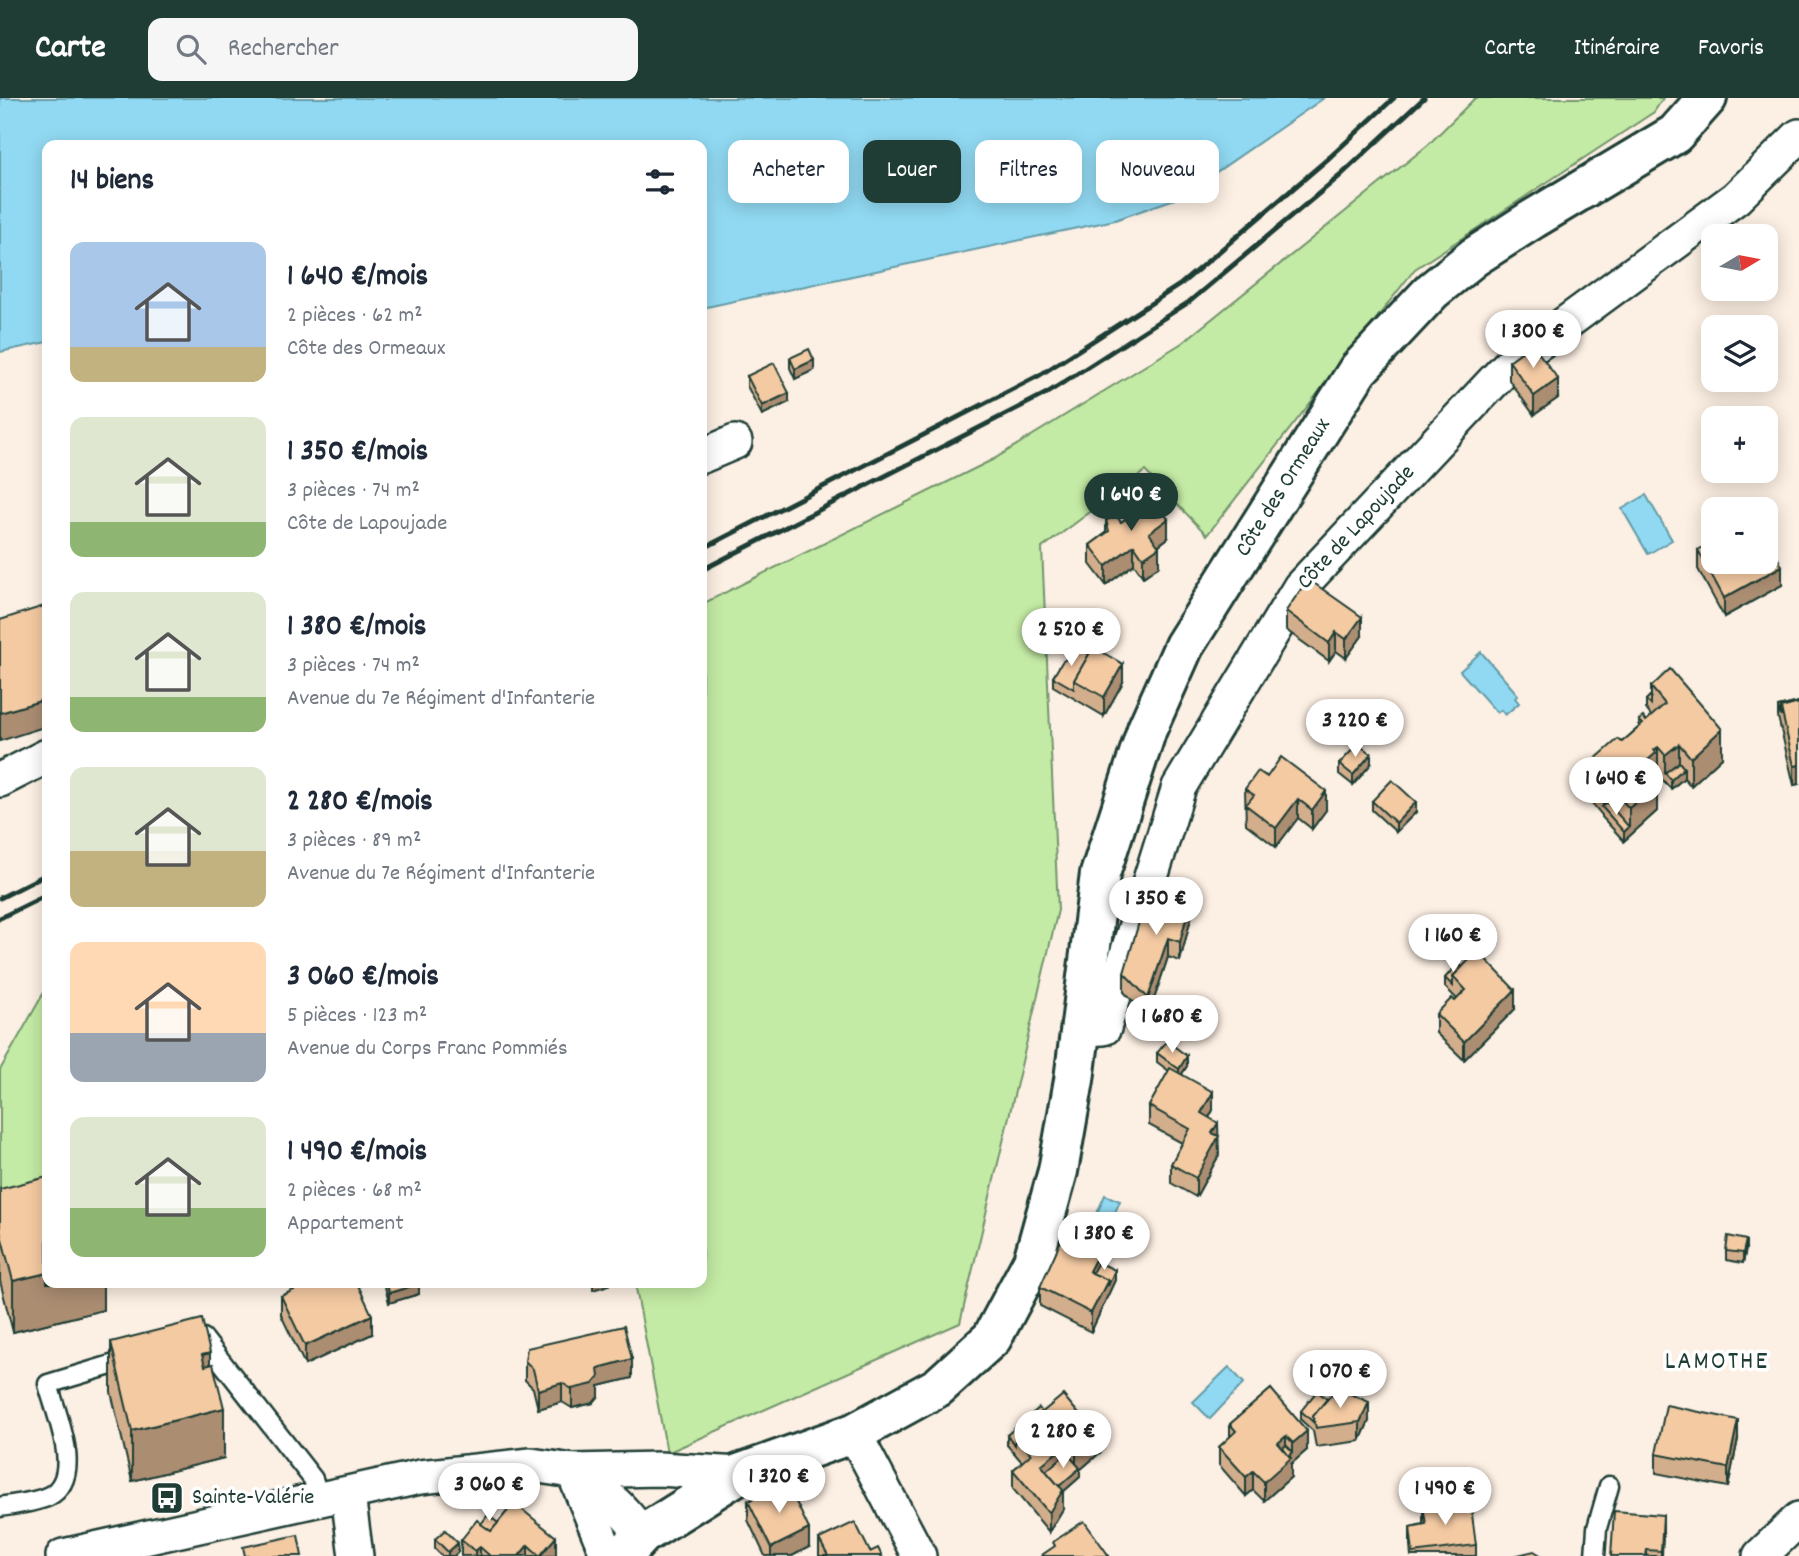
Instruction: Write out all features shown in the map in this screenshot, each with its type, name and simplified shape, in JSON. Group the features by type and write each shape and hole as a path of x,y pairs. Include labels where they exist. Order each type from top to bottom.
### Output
{"main road":[{"name":"Côte des Ormeaux","path":"633,1545 739,1474 855,1433 938,1387 992,1338 1033,1261 1058,1171 1074,1080 1100,874 1147,729 1184,646 1358,370 1432,291 1474,257 1675,134 1707,98"}],"street":[{"name":"Côte de Lapoujade","path":"1079,1029 1104,1028 1179,787 1300,587 1509,366 1736,198 1799,136"},
{"path":"707,454 735,442"},
{"path":"0,780 42,759"},
{"path":"855,1433 919,1556"},
{"path":"63,1556 127,1548 432,1476 531,1465 573,1471 659,1469 739,1474"},
{"path":"573,1471 609,1495 633,1545"},
{"path":"573,1471 608,1556"},
{"path":"334,1498 356,1556"},
{"path":"1760,1556 1799,1519"}],"lane":[{"path":"0,1507 47,1497 60,1488 69,1467 48,1384 203,1338 313,1479 334,1498"},
{"path":"1595,1556 1597,1528 1609,1486"}],"green space":[{"path":"1475,98 1663,98 1654,112 1415,269 1207,535 1145,471 1042,548 1058,910 960,1323 667,1453 636,1288 707,1288 707,602 994,459 1182,343 1428,145"},
{"path":"42,996 42,1193 0,1213 0,1070"}],"water":[{"path":"0,98 1324,98 1219,170 1219,140 1096,140 1096,203 1163,203 1115,220 707,307 707,140 42,140 42,343 0,352"},
{"path":"1646,495 1672,540 1648,554 1622,509"},
{"path":"1481,652 1518,695 1515,698 1519,703 1505,715 1501,710 1497,713 1460,671"},
{"path":"1105,1195 1120,1201 1102,1242 1086,1238"},
{"path":"1229,1367 1244,1383 1210,1419 1193,1402"}],"building":[{"path":"1532,344 1558,379 1534,396 1509,361"},
{"path":"809,349 814,360 795,369 790,358"},
{"path":"774,363 789,393 762,406 747,376"},
{"path":"1153,498 1168,519 1149,533 1159,547 1143,558 1134,545 1106,566 1090,545 1109,531 1106,520 1117,517 1121,522"},
{"path":"1711,574 1768,574 1724,598"},
{"path":"1308,579 1362,617 1346,639 1336,632 1329,643 1286,611"},
{"path":"42,607 42,700 0,713 0,620"},
{"path":"1093,647 1123,664 1104,697 1074,680"},
{"path":"1081,649 1089,654 1074,680 1074,689 1053,677 1062,662"},
{"path":"1670,669 1722,729 1691,758 1679,744 1665,755 1658,747 1654,750 1656,753 1641,766 1657,784 1629,808 1607,784 1603,788 1585,768 1618,739 1622,742 1643,724 1639,720 1643,717 1646,721 1665,704 1651,687"},
{"path":"1799,702 1781,708 1781,717 1778,707"},
{"path":"1799,703 1799,765 1794,766 1781,708"},
{"path":"1358,744 1371,754 1353,775 1339,764"},
{"path":"1281,757 1326,791 1312,810 1298,799 1276,828 1246,805 1254,795 1245,789 1258,771 1267,777"},
{"path":"1679,762 1684,768 1671,780 1665,773"},
{"path":"1392,780 1416,802 1396,823 1372,801"},
{"path":"1607,802 1629,827 1624,832 1602,807"},
{"path":"1180,888 1193,891 1180,942 1168,938 1148,998 1124,973 1147,895 1176,902"},
{"path":"1478,951 1515,990 1464,1042 1436,1014 1452,998 1455,1001 1466,990 1453,976"},
{"path":"1458,964 1462,967 1453,976 1453,986 1445,978"},
{"path":"1167,1041 1187,1056 1179,1069 1157,1053"},
{"path":"1170,1068 1213,1092 1201,1113 1218,1123 1212,1133 1219,1136 1196,1178 1171,1164 1190,1129 1149,1106"},
{"path":"42,1178 42,1274 13,1281 0,1231 0,1189"},
{"path":"1064,1234 1099,1252 1089,1271 1108,1280 1091,1313 1040,1287"},
{"path":"1728,1236 1746,1240 1743,1253 1726,1251"},
{"path":"1098,1262 1115,1270 1108,1286 1108,1280 1092,1273"},
{"path":"298,1288 359,1288 372,1315 305,1346 281,1296"},
{"path":"388,1288 406,1288 389,1293"},
{"path":"202,1319 210,1353 202,1355 205,1366 213,1364 224,1408 132,1431 111,1342"},
{"path":"624,1326 632,1359 598,1368 599,1377 593,1384 572,1389 562,1383 538,1390 533,1369 525,1361 527,1348"},
{"path":"1337,1388 1369,1402 1360,1422 1316,1428 1313,1416"},
{"path":"1271,1389 1307,1431 1293,1443 1286,1436 1278,1443 1291,1458 1264,1482 1253,1471 1246,1477 1219,1447 1236,1431 1230,1424"},
{"path":"1317,1391 1327,1399 1313,1416 1313,1422 1301,1411"},
{"path":"1063,1395 1088,1425 1093,1420 1103,1432 1076,1454 1067,1444 1041,1465 1063,1490 1049,1513 1013,1470 1031,1454 1015,1435"},
{"path":"1666,1405 1738,1420 1728,1468 1656,1454"},
{"path":"1039,1408 1042,1412 1015,1435 1015,1445 1007,1435"},
{"path":"1286,1445 1293,1452 1289,1456 1283,1448"},
{"path":"1067,1453 1080,1468 1059,1486 1046,1471"},
{"path":"787,1483 809,1529 771,1548 748,1501"},
{"path":"1470,1499 1476,1545 1413,1553 1410,1527 1426,1524 1423,1506"},
{"path":"514,1503 556,1537 540,1556 528,1545 519,1556 490,1556 480,1547 475,1551 461,1540 477,1520 491,1531"},
{"path":"1614,1511 1663,1515 1661,1551 1647,1550 1646,1556 1611,1556"},
{"path":"488,1515 498,1523 491,1531 481,1524"},
{"path":"1084,1521 1109,1556 1042,1555 1055,1546 1053,1542"},
{"path":"855,1522 870,1552 878,1548 882,1556 828,1556 819,1539"},
{"path":"445,1530 458,1543 448,1552 435,1539"},
{"path":"298,1535 302,1556 245,1556 243,1547"},
{"path":"1534,1551 1542,1556 1514,1556"}],"railway":[{"path":"707,546 1040,375 1181,284 1330,157 1394,98"},
{"path":"707,567 1047,393 1189,302 1341,175 1424,98"},
{"path":"0,898 42,877"},
{"path":"0,918 42,897"}],"place":[{"name":"Sainte-Valérie","path":"167,1498"}],"district":[{"name":"LAMOTHE","path":"1717,1362"}]}
